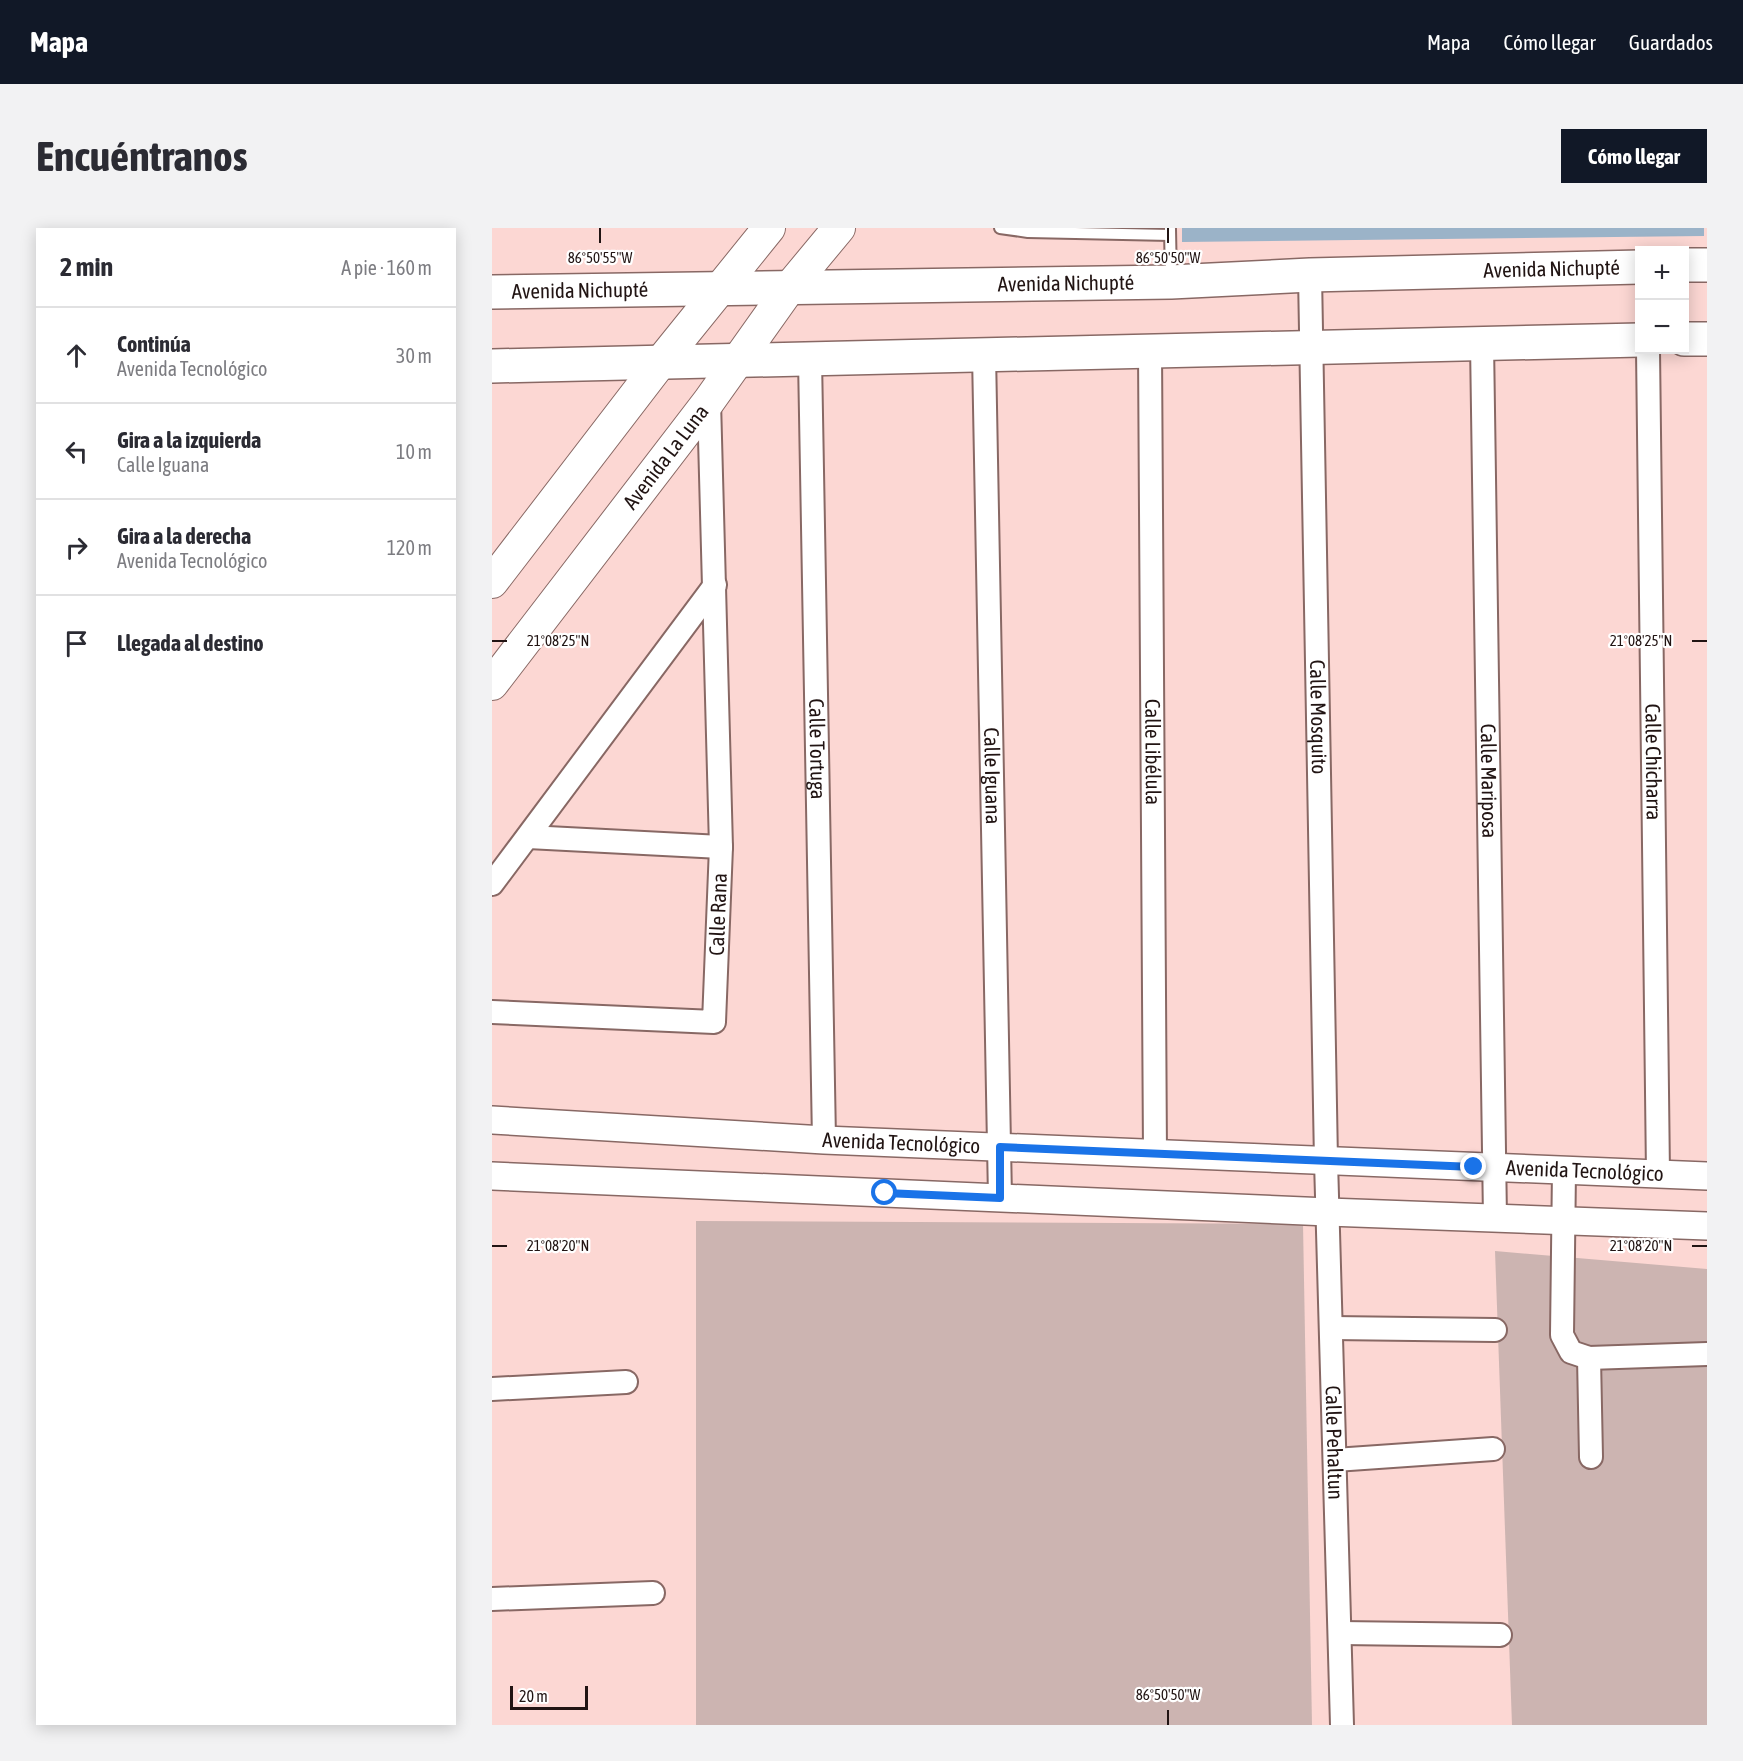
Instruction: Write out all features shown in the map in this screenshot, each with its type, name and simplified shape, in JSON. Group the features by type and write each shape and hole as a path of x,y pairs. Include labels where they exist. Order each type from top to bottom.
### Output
{"main road":[{"path":"492,582 660,363 769,228"},
{"name":"Avenida La Luna","path":"492,684 709,401 790,287 839,228"},
{"path":"1689,265 1707,265"},
{"name":"Avenida Nichupté","path":"492,292 1171,282 1310,275 1635,267"},
{"path":"1689,339 1707,339"},
{"path":"492,366 1635,340"}],"street":[{"name":"Calle Mosquito","path":"1310,275 1326,1161"},
{"name":"Calle Mariposa","path":"1482,343 1495,1218"},
{"name":"Calle Libélula","path":"1150,350 1155,1154"},
{"name":"Calle Iguana","path":"984,354 1000,1198"},
{"name":"Calle Chicharra","path":"1648,354 1658,1174"},
{"name":"Calle Tortuga","path":"810,359 824,1140"},
{"name":"Calle Rana","path":"492,1012 714,1022 721,847 709,401"},
{"path":"492,884 715,585"},
{"path":"528,837 721,847"},
{"name":"Avenida Tecnológico","path":"492,1120 824,1140 1707,1176"},
{"name":"Calle Pehaltun","path":"1326,1161 1342,1725"},
{"path":"1564,1170 1562,1335 1571,1352 1588,1358 1707,1354"},
{"path":"492,1176 1707,1226"},
{"path":"1332,1328 1495,1330"},
{"path":"1588,1358 1591,1457"},
{"path":"492,1389 626,1382"},
{"path":"1335,1460 1493,1449"},
{"path":"492,1599 652,1593"},
{"path":"1340,1633 1500,1635"}],"lane":[{"path":"1000,228 1028,232 1170,231 1171,282"}],"shaded area":[{"path":"696,1221 1303,1224 1312,1725 696,1725"},
{"path":"1495,1251 1707,1269 1707,1725 1512,1725"}],"route":[{"path":"885,1193 1000,1198 1000,1147 1474,1167"}]}
